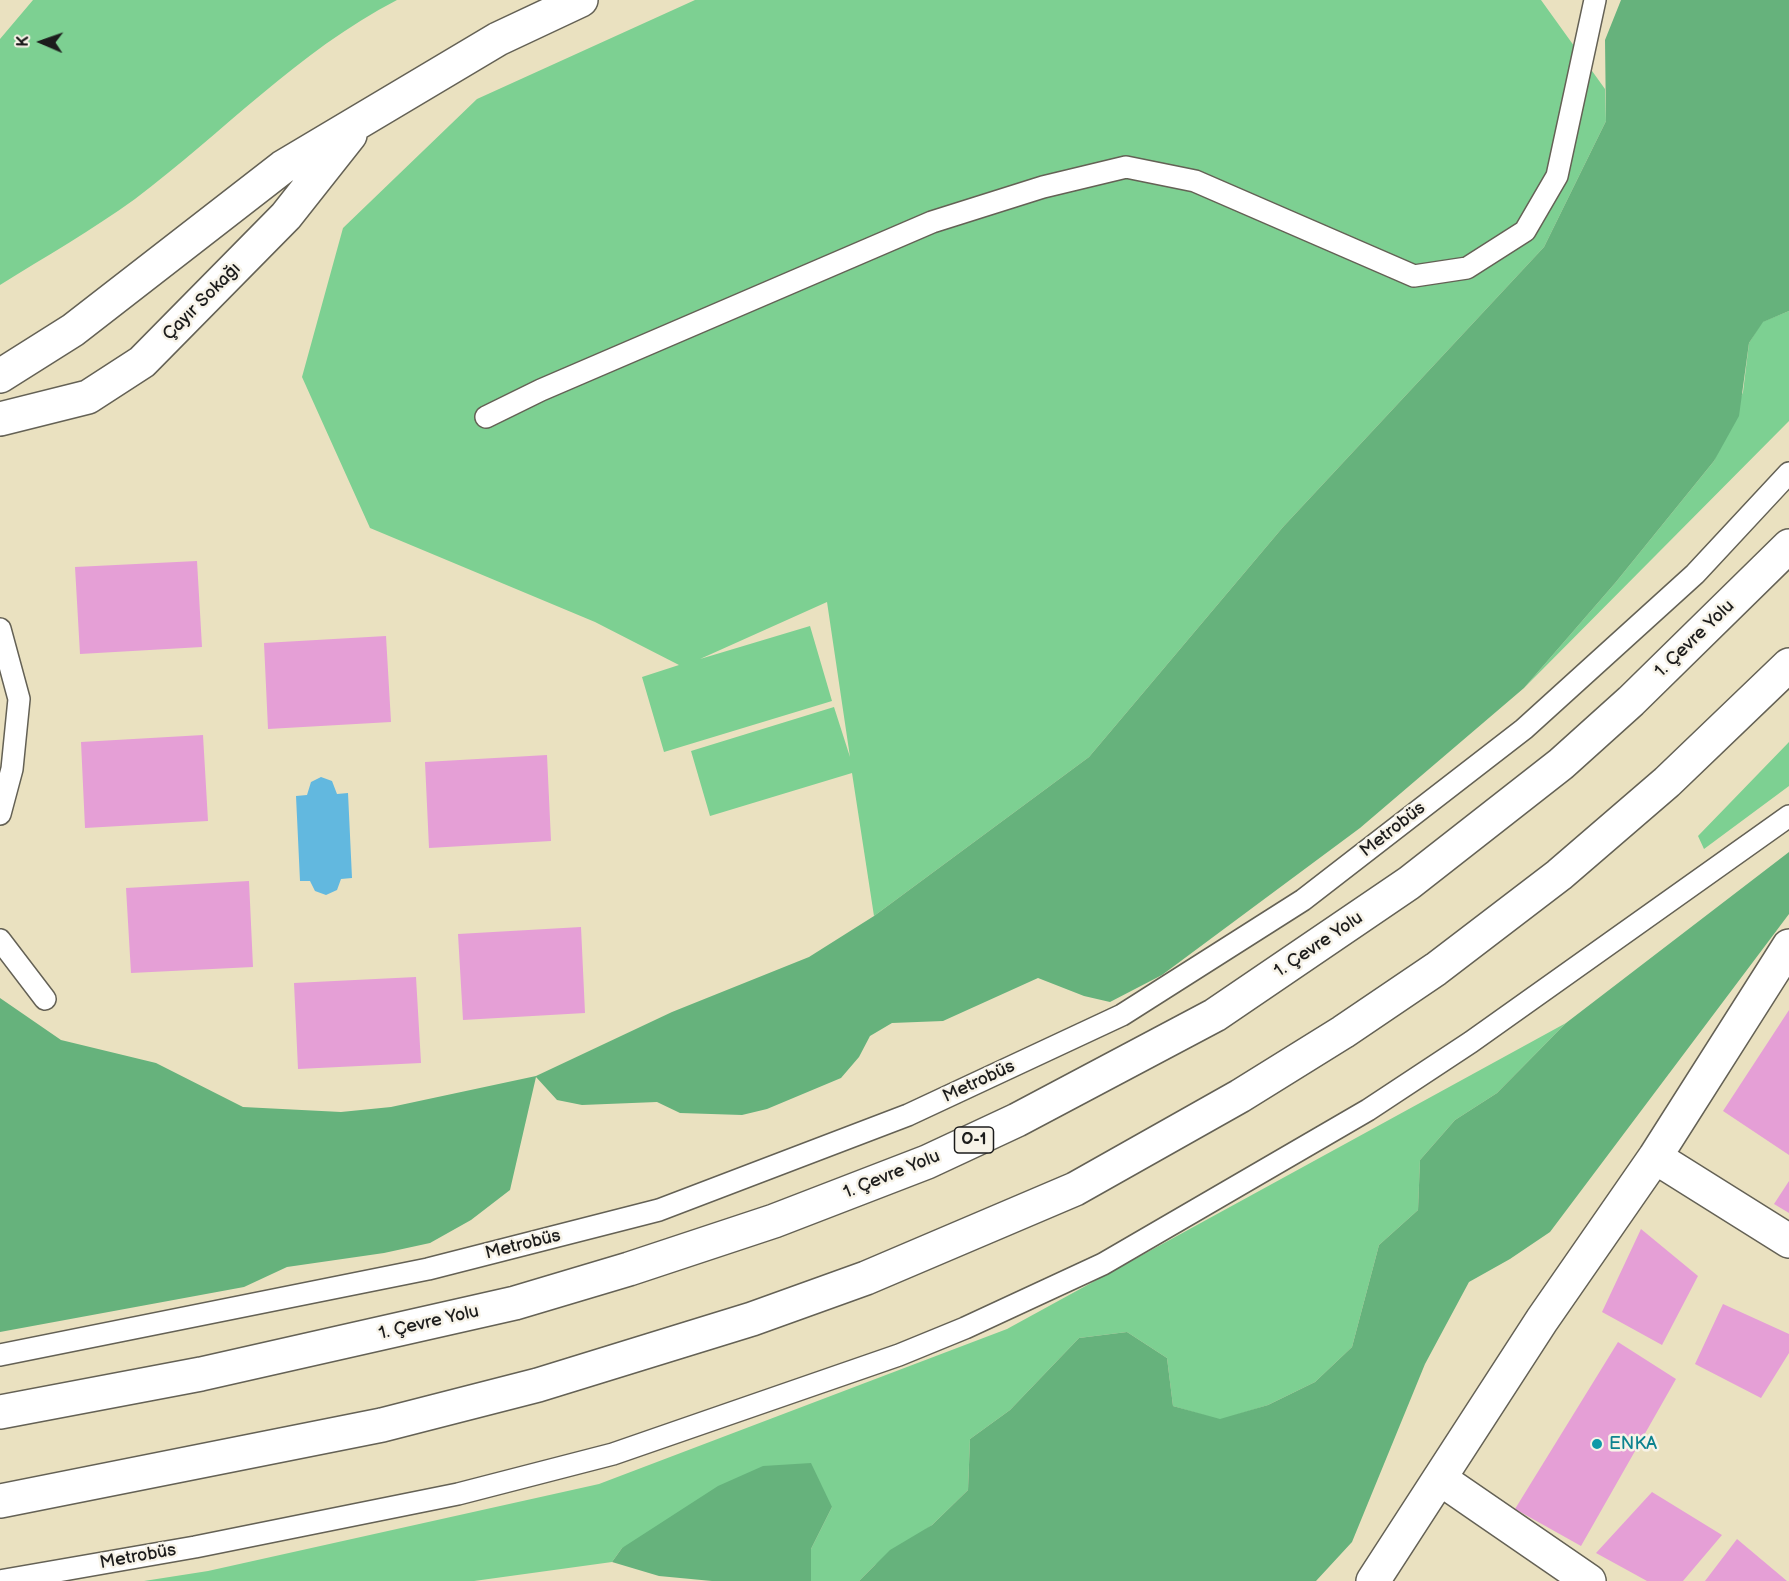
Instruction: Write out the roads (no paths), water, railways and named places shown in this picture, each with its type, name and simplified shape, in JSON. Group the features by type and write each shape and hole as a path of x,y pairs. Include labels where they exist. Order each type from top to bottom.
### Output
{"main road":[{"name":"Çayır Sokağı","path":"0,376 73,330 283,167 360,122 412,87 498,39 581,0"},
{"name":"Çayır Sokağı","path":"0,419 88,397 142,362 286,216 360,122"},
{"name":"1. Çevre Yolu","path":"0,1412 201,1374 515,1303 711,1243 825,1203 927,1162 1017,1119 1215,1015 1409,883 1485,825 1596,732 1789,546"},
{"path":"0,1501 382,1425 538,1385 752,1319 866,1278 1075,1189 1240,1096 1343,1032 1436,969 1559,876 1666,782 1789,665"},
{"path":"1373,1581 1442,1480 1542,1320 1655,1157 1789,946"},
{"path":"1655,1157 1789,1241"},
{"path":"1442,1480 1589,1581"}],"lane":[{"path":"486,417 552,386 932,222 1043,187 1126,166 1195,181 1414,276 1467,268 1525,231 1557,176 1594,0"},
{"name":"Metrobüs","path":"0,1355 428,1269 659,1210 908,1115 1122,1015 1303,900 1524,729 1695,574 1789,473"},
{"path":"0,629 19,699 12,769 0,814"},
{"name":"Metrobüs","path":"0,1581 195,1547 458,1494 602,1457 899,1355 965,1328 1103,1264 1368,1110 1471,1042 1789,816"},
{"path":"0,940 45,999"}],"water":[{"path":"321,777 332,781 337,794 348,793 352,878 341,879 337,890 326,895 315,891 310,881 300,881 296,796 307,795 311,782"}],"place":[{"name":"ENKA","path":"1597,1444"}]}
